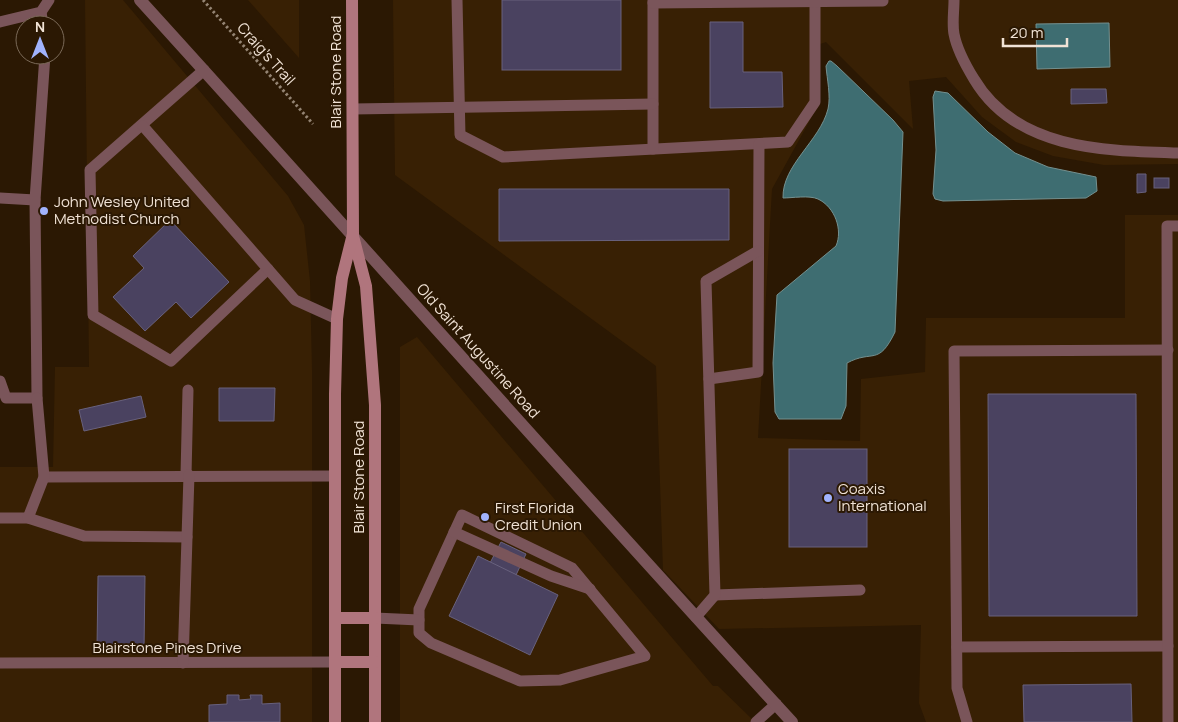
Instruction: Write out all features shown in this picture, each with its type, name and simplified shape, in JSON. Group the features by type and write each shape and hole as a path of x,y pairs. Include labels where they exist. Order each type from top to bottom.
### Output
{"main road":[{"name":"Blair Stone Road","path":"352,0 353,234 366,286 372,341 375,405 375,722"},
{"name":"Blair Stone Road","path":"335,722 334,476 337,318 342,278 353,234"},
{"path":"335,618 375,618"},
{"path":"335,662 375,662"}],"street":[{"name":"Old Saint Augustine Road","path":"140,0 353,234 594,507 792,722"}],"lane":[{"path":"0,22 41,12 49,3 49,0"},
{"path":"457,0 460,135 503,157 788,142 815,102 815,2"},
{"path":"654,149 653,2 883,0"},
{"path":"954,0 954,34 965,66 983,94 1001,111 1026,128 1052,140 1117,152 1178,153"},
{"path":"28,518 44,477 37,398 35,200 44,65"},
{"path":"204,70 143,126 90,170 93,315 171,361 268,270"},
{"path":"352,109 654,104"},
{"path":"143,126 295,300 337,318"},
{"path":"709,379 758,372 759,144"},
{"path":"0,198 35,200"},
{"path":"1168,722 1167,226 1178,226"},
{"path":"696,617 715,595 706,281 758,251"},
{"path":"967,722 957,688 954,351 1168,350"},
{"path":"0,382 6,398 37,398"},
{"path":"183,662 187,537 188,390"},
{"path":"44,477 188,475 334,476"},
{"path":"462,515 572,568 590,589 645,656 560,680 520,681 430,643 419,633 418,609 462,515"},
{"path":"0,518 28,518 84,536 187,537"},
{"path":"454,532 551,576 590,589"},
{"path":"715,595 860,590"},
{"path":"375,618 418,620"},
{"path":"957,646 1168,646"},
{"name":"Blairstone Pines Drive","path":"0,663 335,662"},
{"path":"756,722 776,704"}],"path":[{"name":"Craig's Trail","path":"203,0 313,124"}],"shaded area":[{"path":"85,0 123,0 288,196 304,225 310,281 312,370 312,722 0,722 0,467 53,467 55,367 89,367"},
{"path":"248,0 299,0 299,58"},
{"path":"393,0 1178,0 1178,164 1104,165 1053,156 1016,142 982,117 946,77 909,81 913,129 826,42 820,44 820,102 772,189 758,438 860,441 861,379 925,372 926,318 1125,318 1125,215 1178,215 1178,722 926,722 919,703 921,625 719,629 663,570 656,366 395,175"},
{"name":"First Florida Credit Union","path":"417,337 713,686 718,686 755,722 400,722 400,347"}],"water":[{"path":"1109,23 1110,67 1037,69 1036,24"},
{"path":"829,61 837,66 903,132 895,332 884,350 847,363 846,406 841,419 779,419 775,412 773,363 777,295 836,246 839,233 833,213 829,207 818,199 810,197 783,198 784,186 788,175 824,121 829,104 826,66"},
{"path":"935,91 948,93 988,132 1015,153 1048,167 1096,177 1097,191 1086,198 943,201 935,199 933,194 936,150 933,97"}],"building":[{"path":"502,0 621,0 621,70 502,70"},
{"path":"710,22 743,22 743,72 782,72 783,107 710,108"},
{"path":"1071,89 1106,89 1107,103 1071,104"},
{"path":"1137,174 1146,174 1146,192 1137,193"},
{"path":"1154,178 1169,178 1169,188 1154,188"},
{"path":"499,189 729,189 729,240 499,241"},
{"path":"170,220 229,282 191,318 176,302 145,331 113,297 144,268 133,256"},
{"path":"219,388 275,388 274,421 219,421"},
{"path":"988,394 1136,394 1137,616 989,616"},
{"path":"141,396 146,417 84,431 79,410"},
{"name":"Coaxis International","path":"789,449 867,449 867,547 789,547"},
{"path":"501,542 526,554 516,575 490,563"},
{"path":"478,556 558,595 530,655 449,616"},
{"path":"98,576 145,576 144,649 97,649"},
{"path":"1131,684 1132,722 1024,722 1023,685"},
{"path":"227,695 239,695 239,700 251,699 250,695 262,695 262,704 280,703 280,722 209,722 209,705 227,704"}],"place":[{"name":"John Wesley United Methodist Church","path":"44,211"},
{"name":"Coaxis International","path":"828,498"},
{"name":"First Florida Credit Union","path":"485,517"}]}
